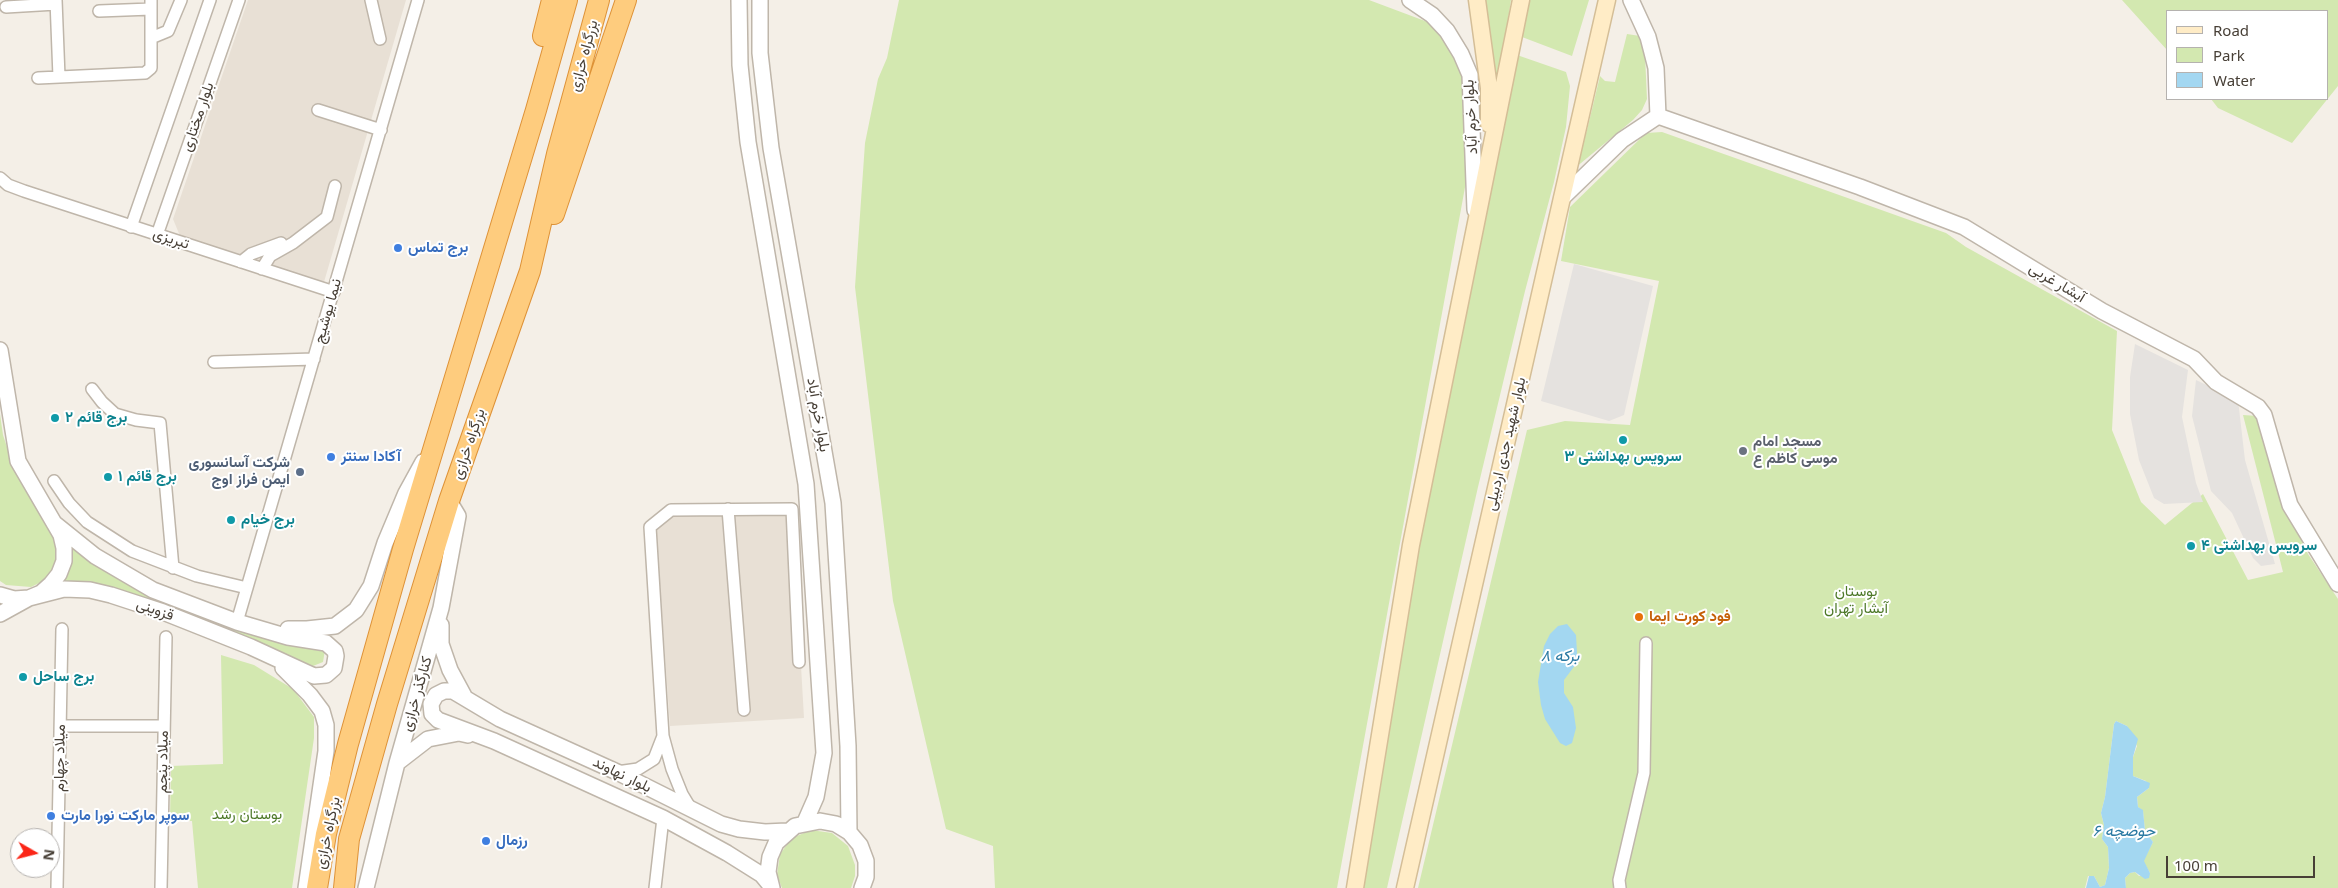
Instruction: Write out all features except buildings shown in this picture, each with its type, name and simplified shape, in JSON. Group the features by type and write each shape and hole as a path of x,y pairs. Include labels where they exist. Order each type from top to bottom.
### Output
{"highway":[{"path":"536,110 535,69 552,0"},
{"name":"بزرگراه خرازی","path":"317,888 326,834 348,744 403,549 536,110 566,0"},
{"name":"بزرگراه خرازی","path":"344,888 349,839 387,704 449,501 530,271 557,154 599,0"},
{"path":"530,271 554,216 626,0"}],"main road":[{"path":"1477,0 1489,88 1490,163"},
{"path":"1355,888 1411,544 1490,163 1521,0"},
{"name":"بلوار شهید جدی اردبیلی","path":"1405,888 1607,0"}],"street":[{"path":"151,38 168,31 181,0"},
{"name":"بلوار مختاری","path":"131,227 210,0"},
{"name":"بلوار مختاری","path":"157,235 239,0"},
{"path":"371,0 380,39"},
{"name":"نیما یوشیج","path":"237,622 418,0"},
{"name":"بلوار خرم آباد","path":"739,0 740,65 748,142 806,484 808,508 824,753 816,797 805,822"},
{"name":"بلوار خرم آباد","path":"760,0 760,53 771,148 833,503 848,746 851,812 849,832"},
{"name":"بلوار خرم آباد","path":"1410,0 1432,15 1448,31 1470,75 1475,228"},
{"path":"1562,198 1622,140 1658,116 1656,68 1648,37 1631,0"},
{"path":"6,7 56,2 59,76"},
{"path":"38,78 145,73 151,68 151,5 100,11"},
{"path":"318,110 381,130"},
{"name":"آبشار غربی","path":"1658,116 1860,187 1964,227 2102,311 2194,359 2216,382 2258,407 2264,415 2290,505 2338,584"},
{"name":"تبریزی","path":"3,185 334,292"},
{"path":"262,269 270,256 300,238 327,217 335,186"},
{"path":"240,262 251,254 300,238"},
{"path":"0,350 18,461 61,535 64,548 64,561 59,574 52,584 41,593 0,614"},
{"path":"214,362 314,359"},
{"path":"92,389 115,414 136,420 160,423 173,568"},
{"path":"259,628 307,629 335,626 356,610 371,586 385,543 406,493 438,437"},
{"path":"54,480 69,503 87,522 132,551 197,576 247,588"},
{"name":"کنارگذر خرازی","path":"366,888 397,764 441,608 458,516 449,501"},
{"path":"692,810 682,794 672,769 663,736 650,527 671,510 808,508"},
{"path":"728,509 744,710"},
{"path":"792,509 799,662"},
{"name":"قزوینی","path":"54,523 94,556 153,590 237,622 259,628"},
{"name":"قزوینی","path":"29,598 64,588 111,594 251,647 275,660"},
{"path":"0,595 14,598 29,598"},
{"path":"796,595 813,595"},
{"path":"441,608 441,644 450,670 464,696"},
{"path":"259,628 288,637 326,643 331,646 336,656 334,668 321,676 307,674 275,660"},
{"name":"میلاد چهارم","path":"57,888 62,629"},
{"name":"میلاد پنجم","path":"161,888 166,637"},
{"path":"1620,888 1619,880 1644,774 1646,643"},
{"path":"275,660 310,694 322,711 326,725 326,751 306,888"},
{"path":"464,696 453,691 444,691 436,695 431,704 432,714 438,720 494,741"},
{"name":"بلوار نهاوند","path":"464,696 500,719 617,772 692,810 739,829 786,831"},
{"path":"61,726 164,726"},
{"path":"397,764 428,739 459,734 494,741"},
{"path":"617,772 638,769 654,759 663,736"},
{"name":"بلوار نهاوند","path":"494,741 663,818 727,853 762,875 772,887"},
{"path":"655,888 663,818"},
{"path":"772,887 768,872 770,856 776,843 786,831 805,822 820,820 836,824 849,832 860,845 866,861 866,877 862,888"}],"shaded area":[{"path":"248,0 406,0 324,282 180,236 173,219"},
{"path":"1574,264 1653,286 1624,415 1609,421 1541,401"},
{"path":"2135,344 2188,370 2182,417 2196,483 2203,502 2164,504 2154,498 2139,460 2130,414 2130,377"},
{"path":"2196,380 2238,400 2245,460 2275,564 2261,566 2253,558 2232,513 2211,491 2192,416"},
{"path":"792,509 804,718 670,726 656,529 680,510"}],"green space":[{"path":"899,0 1369,0 1441,27 1465,67 1474,138 1337,888 995,888 993,846 946,829 893,601 855,287 865,143 878,79 887,58"},
{"path":"1485,0 1511,0 1492,127 1489,32"},
{"path":"1530,0 1589,0 1572,56 1522,37"},
{"path":"2122,0 2338,0 2338,86 2328,98 2328,10 2166,10 2166,49"},
{"path":"1627,34 1640,36 1645,55 1647,99 1642,110 1633,120 1575,168 1587,130 1600,76 1605,81 1615,82"},
{"path":"1517,55 1566,72 1570,86 1566,127 1478,487 1387,888 1362,888 1398,648"},
{"path":"2212,100 2327,100 2292,143 2218,108"},
{"name":"بوستان آبشار تهران","path":"1662,132 1946,233 1966,247 2117,331 2112,430 2141,502 2165,525 2203,494 2248,580 2283,572 2243,415 2258,416 2278,488 2308,554 2338,599 2338,888 2126,888 2125,878 2130,873 2135,872 2139,876 2150,873 2143,861 2153,842 2145,831 2143,811 2138,807 2137,797 2149,788 2146,781 2133,776 2133,757 2137,746 2127,726 2116,721 2101,813 2104,825 2102,839 2108,847 2109,868 2105,885 2100,887 2094,876 2088,876 2085,888 1418,888 1527,430 1565,421 1630,425 1659,281 1561,261 1570,207 1646,133"},
{"path":"0,414 3,435 16,474 52,531 58,546 57,561 50,574 41,582 31,587 6,585 0,581"},
{"path":"73,548 99,568 135,588 192,609 325,650 323,662 313,666 306,666 59,584 71,562"},
{"name":"بوستان رشد","path":"221,655 254,665 293,689 314,717 314,738 292,888 198,888 192,821 170,820 171,766 223,764"},
{"path":"811,830 832,833 848,846 855,865 855,876 851,888 782,888 777,875 780,854 792,838"}],"water":[{"name":"برکه ۸","path":"1567,624 1576,635 1577,653 1576,664 1564,680 1564,693 1573,707 1576,728 1572,743 1566,746 1560,743 1545,719 1538,682 1544,646 1550,634 1558,626"},
{"name":"حوضچه ۶","path":"2116,721 2127,726 2138,739 2133,757 2133,776 2150,783 2149,788 2137,797 2138,807 2143,810 2145,831 2153,842 2144,861 2150,873 2149,878 2145,879 2135,872 2130,873 2125,878 2126,888 2086,888 2089,876 2094,876 2100,887 2105,885 2109,868 2108,847 2102,839 2104,825 2101,813"}],"place":[{"name":"برج تماس","path":"398,248"},
{"name":"برج قائم ۲","path":"55,418"},
{"name":"سرویس بهداشتی ۳","path":"1623,440"},
{"name":"مسجد امام موسی کاظم ع","path":"1743,451"},
{"name":"آکادا سنتر","path":"331,457"},
{"name":"شرکت آسانسوری ایمن فراز اوج","path":"300,472"},
{"name":"برج قائم ۱","path":"108,477"},
{"name":"برج خیام","path":"231,520"},
{"name":"سرویس بهداشتی ۴","path":"2191,546"},
{"name":"فود کورت ایما","path":"1639,617"},
{"name":"برج ساحل","path":"23,677"},
{"name":"سوپر مارکت نورا مارت","path":"51,816"},
{"name":"رزمال","path":"486,841"}]}
